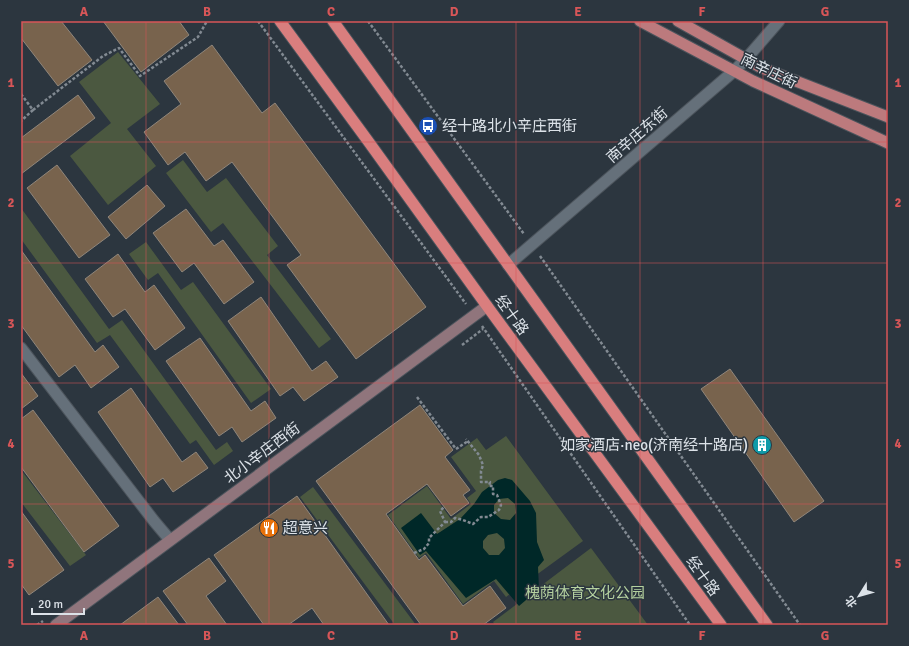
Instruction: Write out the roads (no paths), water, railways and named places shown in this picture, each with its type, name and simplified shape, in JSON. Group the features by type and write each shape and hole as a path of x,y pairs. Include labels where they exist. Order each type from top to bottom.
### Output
{"highway":[{"name":"经十路","path":"280,21 373,147 486,306 721,625"},
{"name":"经十路","path":"333,21 767,625"}],"main road":[{"name":"南辛庄街","path":"640,21 753,81 888,142"},
{"name":"南辛庄街","path":"678,21 760,67 888,117"},
{"name":"北小辛庄西街","path":"56,625 486,306"}],"street":[{"name":"南辛庄东街","path":"508,265 734,71 779,21"},
{"path":"21,348 170,540"}],"place":[{"name":"经十路北小辛庄西街","path":"428,126"},
{"name":"如家酒店·neo(济南经十路店)","path":"762,445"},
{"name":"超意兴","path":"269,528"}],"park label":[{"name":"槐荫体育文化公园","path":"585,593"}]}
